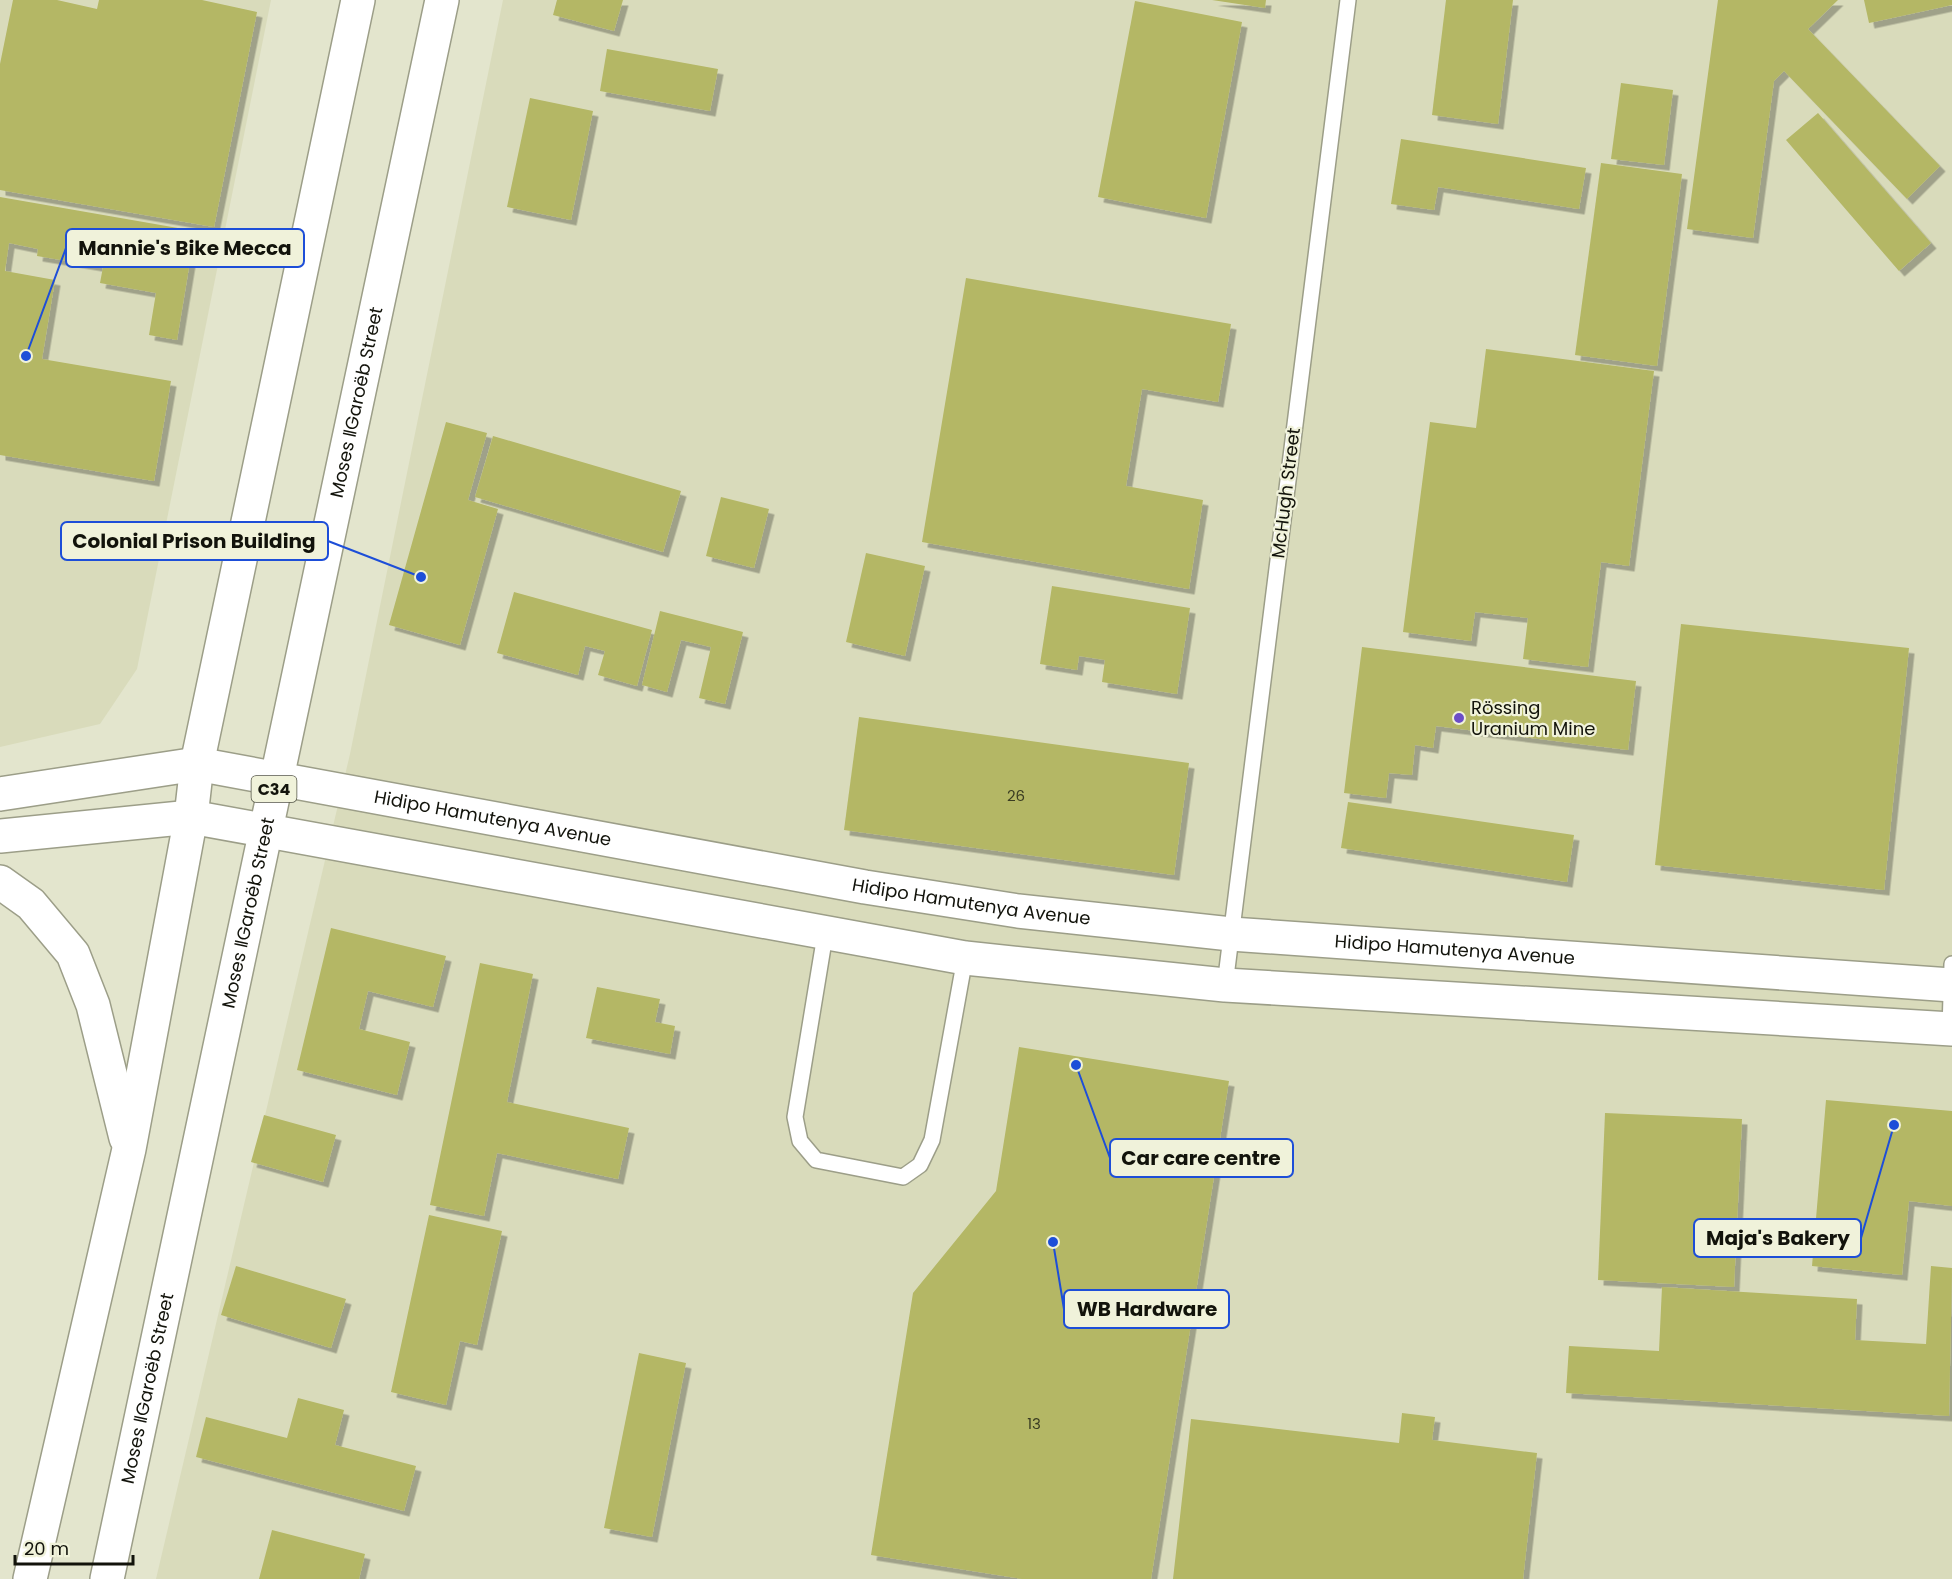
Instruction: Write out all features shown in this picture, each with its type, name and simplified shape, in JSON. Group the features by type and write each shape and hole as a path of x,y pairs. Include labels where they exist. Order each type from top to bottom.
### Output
{"street":[{"path":"30,1579 129,1149 190,817 197,764 358,0"},
{"name":"Moses ǁGaroëb Street","path":"107,1579 268,830 276,777 442,0"},
{"name":"Hidipo Hamutenya Avenue","path":"0,794 197,764 877,889 1018,911 1231,934 1951,978"},
{"path":"0,836 190,817 825,935 965,958 1226,986 1951,1029"},
{"path":"0,882 31,904 73,954 93,1005 129,1149"}],"lane":[{"name":"McHugh Street","path":"1226,986 1348,0"},
{"path":"825,935 795,1117 800,1141 816,1160 903,1177 920,1164 932,1140 965,958"},
{"path":"1951,978 1951,1029"}],"shaded area":[{"path":"0,0 271,0 137,669 100,724 0,747"},
{"path":"503,0 1952,0 1952,1579 156,1579 350,754"}],"building":[{"path":"13,0 57,0 97,9 99,0 202,0 257,12 214,227 0,190 0,64"},
{"path":"557,0 623,0 614,31 553,15"},
{"path":"1212,0 1266,0 1265,8"},
{"path":"1446,0 1513,0 1498,124 1432,115"},
{"path":"1718,0 1838,0 1808,29 1940,166 1907,199 1784,71 1774,81 1753,238 1687,229"},
{"path":"1864,0 1952,0 1952,5 1869,23"},
{"path":"1135,1 1242,22 1206,218 1098,197"},
{"path":"607,49 718,69 710,111 600,91"},
{"path":"1621,83 1673,90 1664,165 1611,159"},
{"path":"530,98 593,111 571,220 507,207"},
{"path":"1818,113 1931,243 1899,271 1786,140"},
{"path":"1401,139 1586,168 1579,209 1438,187 1434,210 1391,204"},
{"path":"1601,163 1682,174 1657,366 1575,355"},
{"path":"0,197 195,231 177,340 149,335 156,293 100,283 103,267 37,256 38,249 9,243 5,271 55,280 42,359 171,381 154,481 0,455"},
{"path":"966,278 1231,324 1218,402 1142,389 1126,486 1203,500 1189,589 922,542"},
{"path":"1486,349 1654,371 1629,566 1601,562 1588,667 1523,659 1528,618 1475,612 1471,641 1403,632 1430,422 1476,428"},
{"path":"446,422 487,433 468,500 498,509 460,645 389,625"},
{"path":"493,436 681,491 663,552 475,497"},
{"path":"721,497 769,509 754,568 706,556"},
{"path":"866,553 925,566 905,656 846,642"},
{"path":"1052,586 1190,608 1177,694 1102,682 1105,660 1079,656 1077,670 1040,664"},
{"path":"514,592 652,630 637,686 598,675 605,651 585,646 578,675 497,653"},
{"path":"660,611 743,632 725,704 699,698 711,647 681,640 667,692 642,685"},
{"path":"1681,624 1909,648 1884,890 1655,865"},
{"path":"1362,647 1636,681 1628,750 1436,726 1433,748 1415,745 1412,775 1389,773 1386,798 1344,793"},
{"path":"859,717 1189,763 1174,875 844,830"},
{"path":"1348,802 1574,835 1567,882 1341,848"},
{"path":"331,928 446,956 433,1007 368,991 359,1029 410,1042 397,1095 297,1070"},
{"path":"480,963 533,974 507,1102 629,1128 618,1179 497,1153 484,1216 430,1205"},
{"path":"597,987 660,999 655,1022 675,1026 670,1054 586,1038"},
{"path":"1019,1047 1229,1081 1151,1579 1022,1579 871,1555 913,1293 996,1191"},
{"path":"1826,1100 1952,1111 1952,1206 1909,1201 1902,1275 1812,1266"},
{"path":"1605,1113 1742,1119 1734,1287 1598,1280"},
{"path":"264,1115 336,1135 323,1182 251,1162"},
{"path":"429,1215 502,1231 477,1345 460,1341 446,1405 391,1392"},
{"path":"236,1266 346,1299 331,1348 221,1315"},
{"path":"1931,1266 1952,1268 1949,1416 1566,1393 1569,1346 1659,1351 1662,1287 1857,1299 1855,1340 1926,1344"},
{"path":"639,1353 686,1363 652,1537 604,1528"},
{"path":"298,1398 344,1410 335,1445 416,1466 404,1511 196,1457 206,1417 287,1438"},
{"path":"1402,1413 1435,1417 1432,1440 1537,1453 1523,1579 1173,1579 1191,1419 1399,1443"},
{"path":"272,1530 365,1554 359,1579 259,1579"}],"place":[{"name":"Mannie's Bike Mecca","path":"26,356"},
{"name":"Colonial Prison Building","path":"421,577"},
{"name":"Rössing Uranium Mine","path":"1459,718"},
{"name":"Car care centre","path":"1076,1065"},
{"name":"Maja's Bakery","path":"1894,1125"},
{"name":"WB Hardware","path":"1053,1242"}]}
